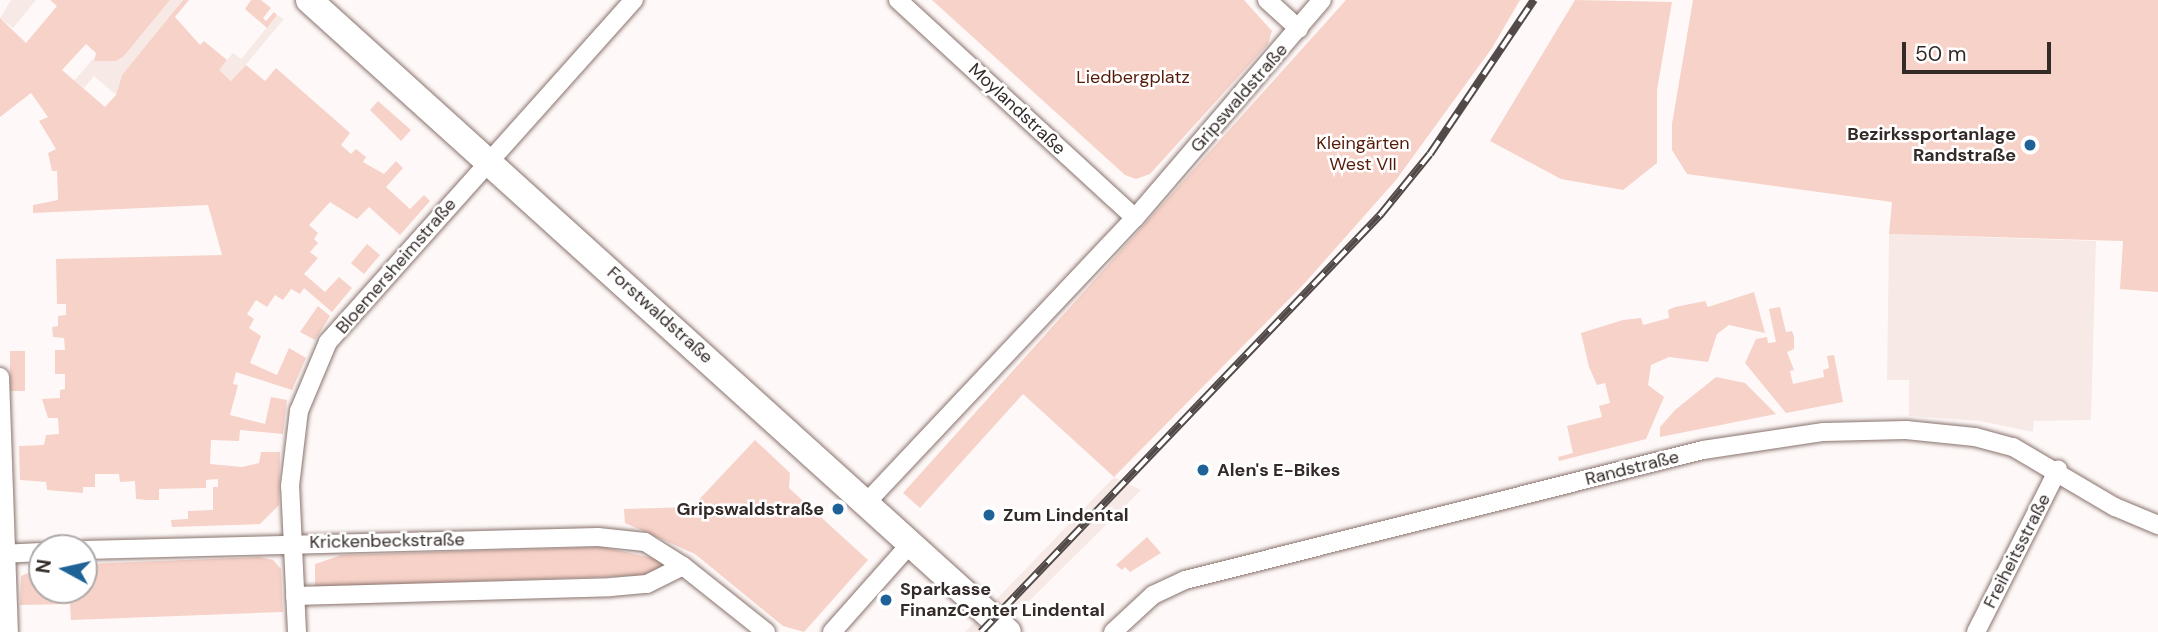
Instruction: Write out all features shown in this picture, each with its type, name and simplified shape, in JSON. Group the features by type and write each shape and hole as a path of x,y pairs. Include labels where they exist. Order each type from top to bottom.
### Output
{"street":[{"name":"Forstwaldstraße","path":"309,0 1008,632"},
{"name":"Bloemersheimstraße","path":"297,632 290,486 299,411 328,342 634,0"},
{"name":"Moylandstraße","path":"898,0 1135,218"},
{"path":"1267,0 1300,29"},
{"name":"Gripswaldstraße","path":"867,502 1135,218 1300,29 1322,0"},
{"path":"0,377 3,554 9,632"},
{"name":"Randstraße","path":"1113,632 1153,595 1185,580 1764,438 1857,430 1975,437 2013,447 2058,470 2115,508 2158,525"},
{"name":"Freiheitsstraße","path":"1976,632 2058,470"},
{"name":"Krickenbeckstraße","path":"98,549 292,542 598,537 645,542 683,566 766,632"},
{"path":"832,632 911,543"},
{"path":"3,554 28,553"},
{"path":"295,596 611,587 647,584 683,566"}],"shaded area":[{"path":"11,0 36,0 13,28 0,18"},
{"path":"170,0 183,0 122,75 116,95 94,76 84,88 74,81 92,60 124,56"},
{"path":"277,15 284,19 232,81 218,70 233,53 241,59"},
{"path":"1889,234 2096,241 2091,420 2034,421 2033,432 1980,421 1909,416 1909,380 1887,380"},
{"path":"1114,477 1141,490 998,632 965,632"}],"green space":[{"path":"50,0 170,0 124,56 116,61 94,61 96,53 86,44 62,70 105,107 116,95 122,75 183,0 189,0 175,17 200,45 204,41 227,60 219,70 231,81 246,65 265,81 276,68 350,133 341,145 351,154 356,149 366,157 363,162 384,174 396,161 403,168 386,187 410,209 424,195 430,201 400,235 369,207 357,219 330,202 309,225 318,233 314,239 318,243 310,252 318,258 304,274 325,292 339,277 352,288 332,312 304,288 300,294 291,289 283,300 275,295 267,307 256,300 247,314 254,319 249,328 261,336 250,363 277,375 289,348 306,358 292,390 236,372 233,384 238,385 230,415 265,424 271,397 287,400 283,434 240,430 239,441 211,440 210,464 242,467 259,463 261,452 280,452 279,505 260,524 172,527 171,520 188,519 188,511 213,510 213,487 218,487 218,479 206,480 206,488 159,489 159,500 136,499 135,481 120,482 119,474 95,474 95,487 83,487 83,493 47,490 46,482 20,480 19,446 44,445 46,435 59,434 58,418 48,418 42,399 60,398 60,390 65,389 65,374 55,374 55,350 65,350 64,338 53,337 52,327 58,326 58,316 66,315 66,304 57,304 56,259 222,255 208,205 33,213 33,205 58,200 57,171 52,171 48,153 56,149 39,121 48,117 31,93 0,117 0,18 26,43 57,6"},
{"path":"251,0 261,0 271,8 263,18 266,21 274,12 277,15 267,28 245,9"},
{"name":"Liedbergplatz","path":"932,0 1244,0 1272,31 1268,44 1150,174 1136,179 1125,175"},
{"name":"Kleingärten West VII","path":"1346,0 1520,0 1492,48 1396,180 1303,285 1114,477 1023,394 920,508 903,493"},
{"path":"1575,0 1672,2 1657,90 1657,163 1623,190 1561,179 1490,141"},
{"path":"1693,0 2158,0 2158,292 2120,289 2123,241 1889,234 1892,202 1687,174 1672,150 1672,124"},
{"path":"378,101 411,130 401,141 370,110"},
{"path":"367,244 380,255 364,274 351,263"},
{"path":"1754,292 1765,333 1729,325 1717,334 1708,362 1669,357 1651,365 1648,385 1664,397 1646,439 1559,461 1558,457 1573,453 1567,426 1602,417 1599,406 1610,403 1605,383 1597,385 1589,367 1581,333 1623,320 1641,318 1643,325 1669,318 1668,310 1675,307 1705,301 1708,307"},
{"path":"318,306 330,316 315,340 300,332"},
{"path":"1780,307 1786,332 1792,331 1794,337 1794,349 1787,352 1794,370 1790,371 1793,384 1824,377 1823,370 1829,368 1827,356 1834,355 1843,402 1786,413 1745,363 1756,339 1767,337 1768,343 1776,342 1769,309"},
{"path":"10,351 25,351 25,391 10,391"},
{"path":"1716,377 1745,383 1776,414 1660,437 1660,427 1675,410"},
{"path":"755,440 790,473 789,488 868,560 804,632 783,626 695,554 625,523 624,509 692,507"},
{"path":"1147,537 1161,553 1130,572 1125,567 1122,570 1116,565"},
{"path":"603,547 657,559 662,566 652,575 315,587 315,564 342,555"},
{"path":"260,557 273,560 281,569 283,612 71,620 70,604 98,604 98,563"},
{"path":"28,573 28,604 70,604 20,605 21,576"}],"railway":[{"path":"981,632 1381,214 1430,154 1534,0"}],"place":[{"name":"Bezirkssportanlage Randstraße","path":"2030,145"},
{"name":"Alen's E-Bikes","path":"1203,470"},
{"name":"Gripswaldstraße","path":"838,509"},
{"name":"Zum Lindental","path":"989,515"},
{"name":"Sparkasse FinanzCenter Lindental","path":"886,600"}]}
